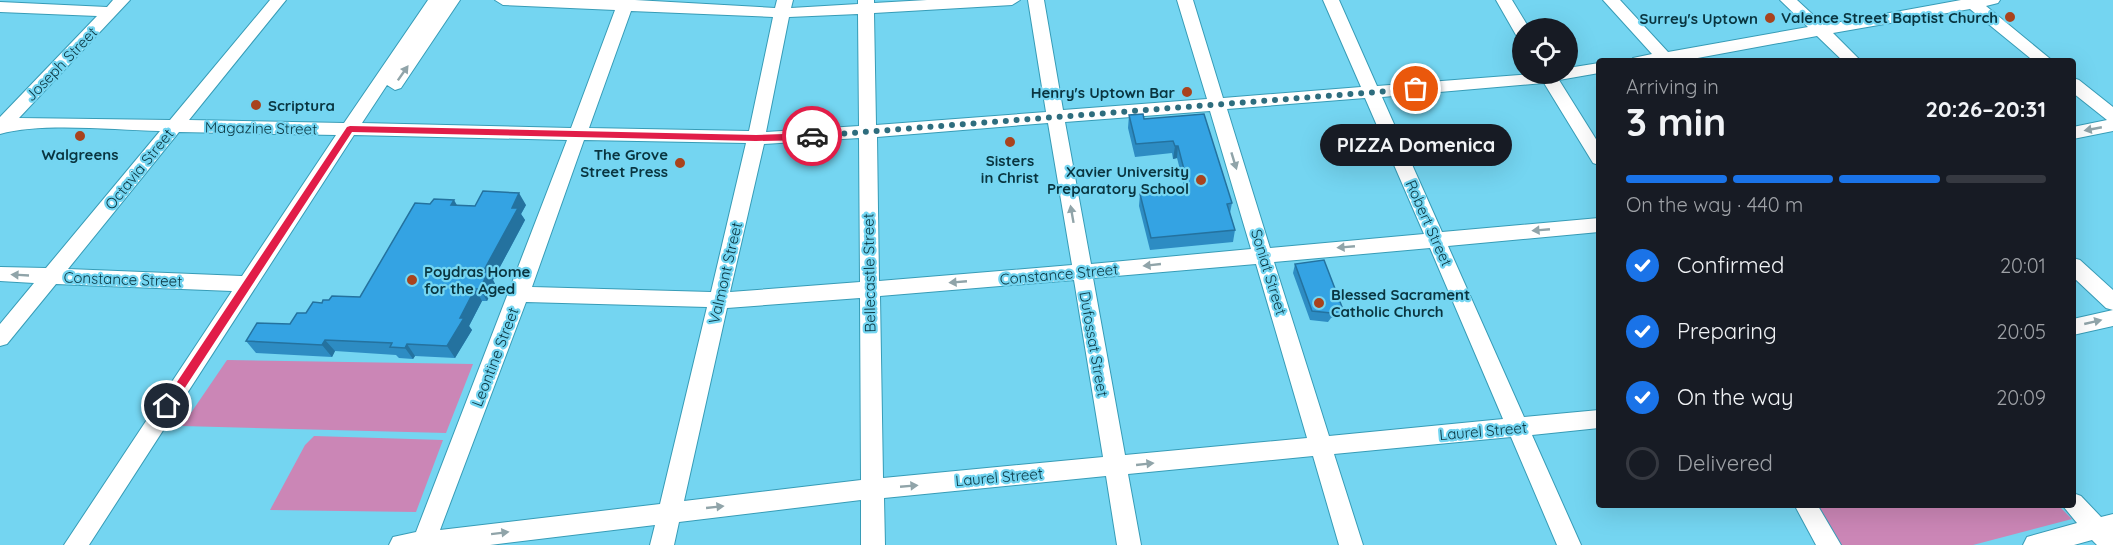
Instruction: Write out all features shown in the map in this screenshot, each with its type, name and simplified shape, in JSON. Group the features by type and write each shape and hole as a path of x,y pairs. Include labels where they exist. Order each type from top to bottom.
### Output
{"street":[{"name":"Octavia Street","path":"0,338 278,0"},
{"path":"76,545 246,284 436,0"},
{"path":"350,129 373,116 452,0"},
{"path":"503,0 784,7 1012,0"},
{"name":"Dufossat Street","path":"1036,0 1129,545"},
{"name":"Soniat Street","path":"1185,0 1351,545"},
{"name":"Robert Street","path":"1331,0 1569,545"},
{"path":"1504,0 1514,18"},
{"path":"1611,0 1665,58"},
{"path":"1788,0 1850,58"},
{"path":"1671,58 1992,0"},
{"path":"1971,2 2041,58"},
{"name":"Leontine Street","path":"423,544 519,294 626,3"},
{"name":"Bellecastle Street","path":"866,5 873,545"},
{"path":"0,7 116,6"},
{"name":"Joseph Street","path":"1,126 116,6"},
{"name":"Valmont Street","path":"662,545 784,7"},
{"name":"Magazine Street","path":"1578,71 1596,68"},
{"name":"Magazine Street","path":"1,126 174,126 756,138 867,133 1372,93 1512,79"},
{"path":"1553,84 1596,154"},
{"path":"2076,86 2113,116"},
{"path":"2076,132 2113,125"},
{"name":"Constance Street","path":"519,294 718,301 1082,272 1596,225"},
{"path":"2076,268 2113,302"},
{"name":"Constance Street","path":"0,274 246,284"},
{"path":"2076,326 2113,318"},
{"name":"Laurel Street","path":"400,545 872,489 1596,419"},
{"path":"2076,506 2107,532"},
{"path":"1807,508 1829,545"},
{"path":"2035,545 2107,532"}],"shaded area":[{"path":"227,360 473,364 446,433 182,426"},
{"path":"314,436 443,440 416,512 270,510 305,445"},
{"path":"1817,508 2061,508 2072,519 1973,545 1840,545"}],"building":[{"name":"Xavier University Preparatory School","path":"1143,114 1144,119 1204,114 1232,203 1227,204 1235,230 1151,238 1140,194 1189,189 1178,146 1175,146 1173,141 1136,144 1129,115"},
{"name":"Poydras Home for the Aged","path":"483,191 519,193 512,208 518,208 483,272 488,272 480,289 475,289 460,318 464,318 447,346 407,344 405,348 390,347 392,343 325,340 322,345 246,341 257,323 290,324 297,313 306,313 313,302 322,303 323,300 329,300 332,296 360,297 415,203 430,204 434,199 454,200 451,205 475,206"},
{"name":"Blessed Sacrament Catholic Church","path":"1324,260 1342,307 1334,309 1331,313 1312,311 1295,264"}],"way so far":[{"path":"812,136 1416,89"}],"place":[{"name":"Valence Street Baptist Church","path":"2010,17"},
{"name":"Surrey's Uptown","path":"1770,18"},
{"name":"PIZZA Domenica","path":"1416,89"},
{"name":"Henry's Uptown Bar","path":"1187,92"},
{"name":"Scriptura","path":"256,105"},
{"name":"Walgreens","path":"80,136"},
{"name":"Sisters in Christ","path":"1010,142"},
{"name":"The Grove Street Press","path":"680,163"},
{"name":"Xavier University Preparatory School","path":"1201,180"},
{"name":"Poydras Home for the Aged","path":"412,280"},
{"name":"Blessed Sacrament Catholic Church","path":"1319,303"}],"route":[{"path":"167,406 350,129 756,138 812,136"}]}
